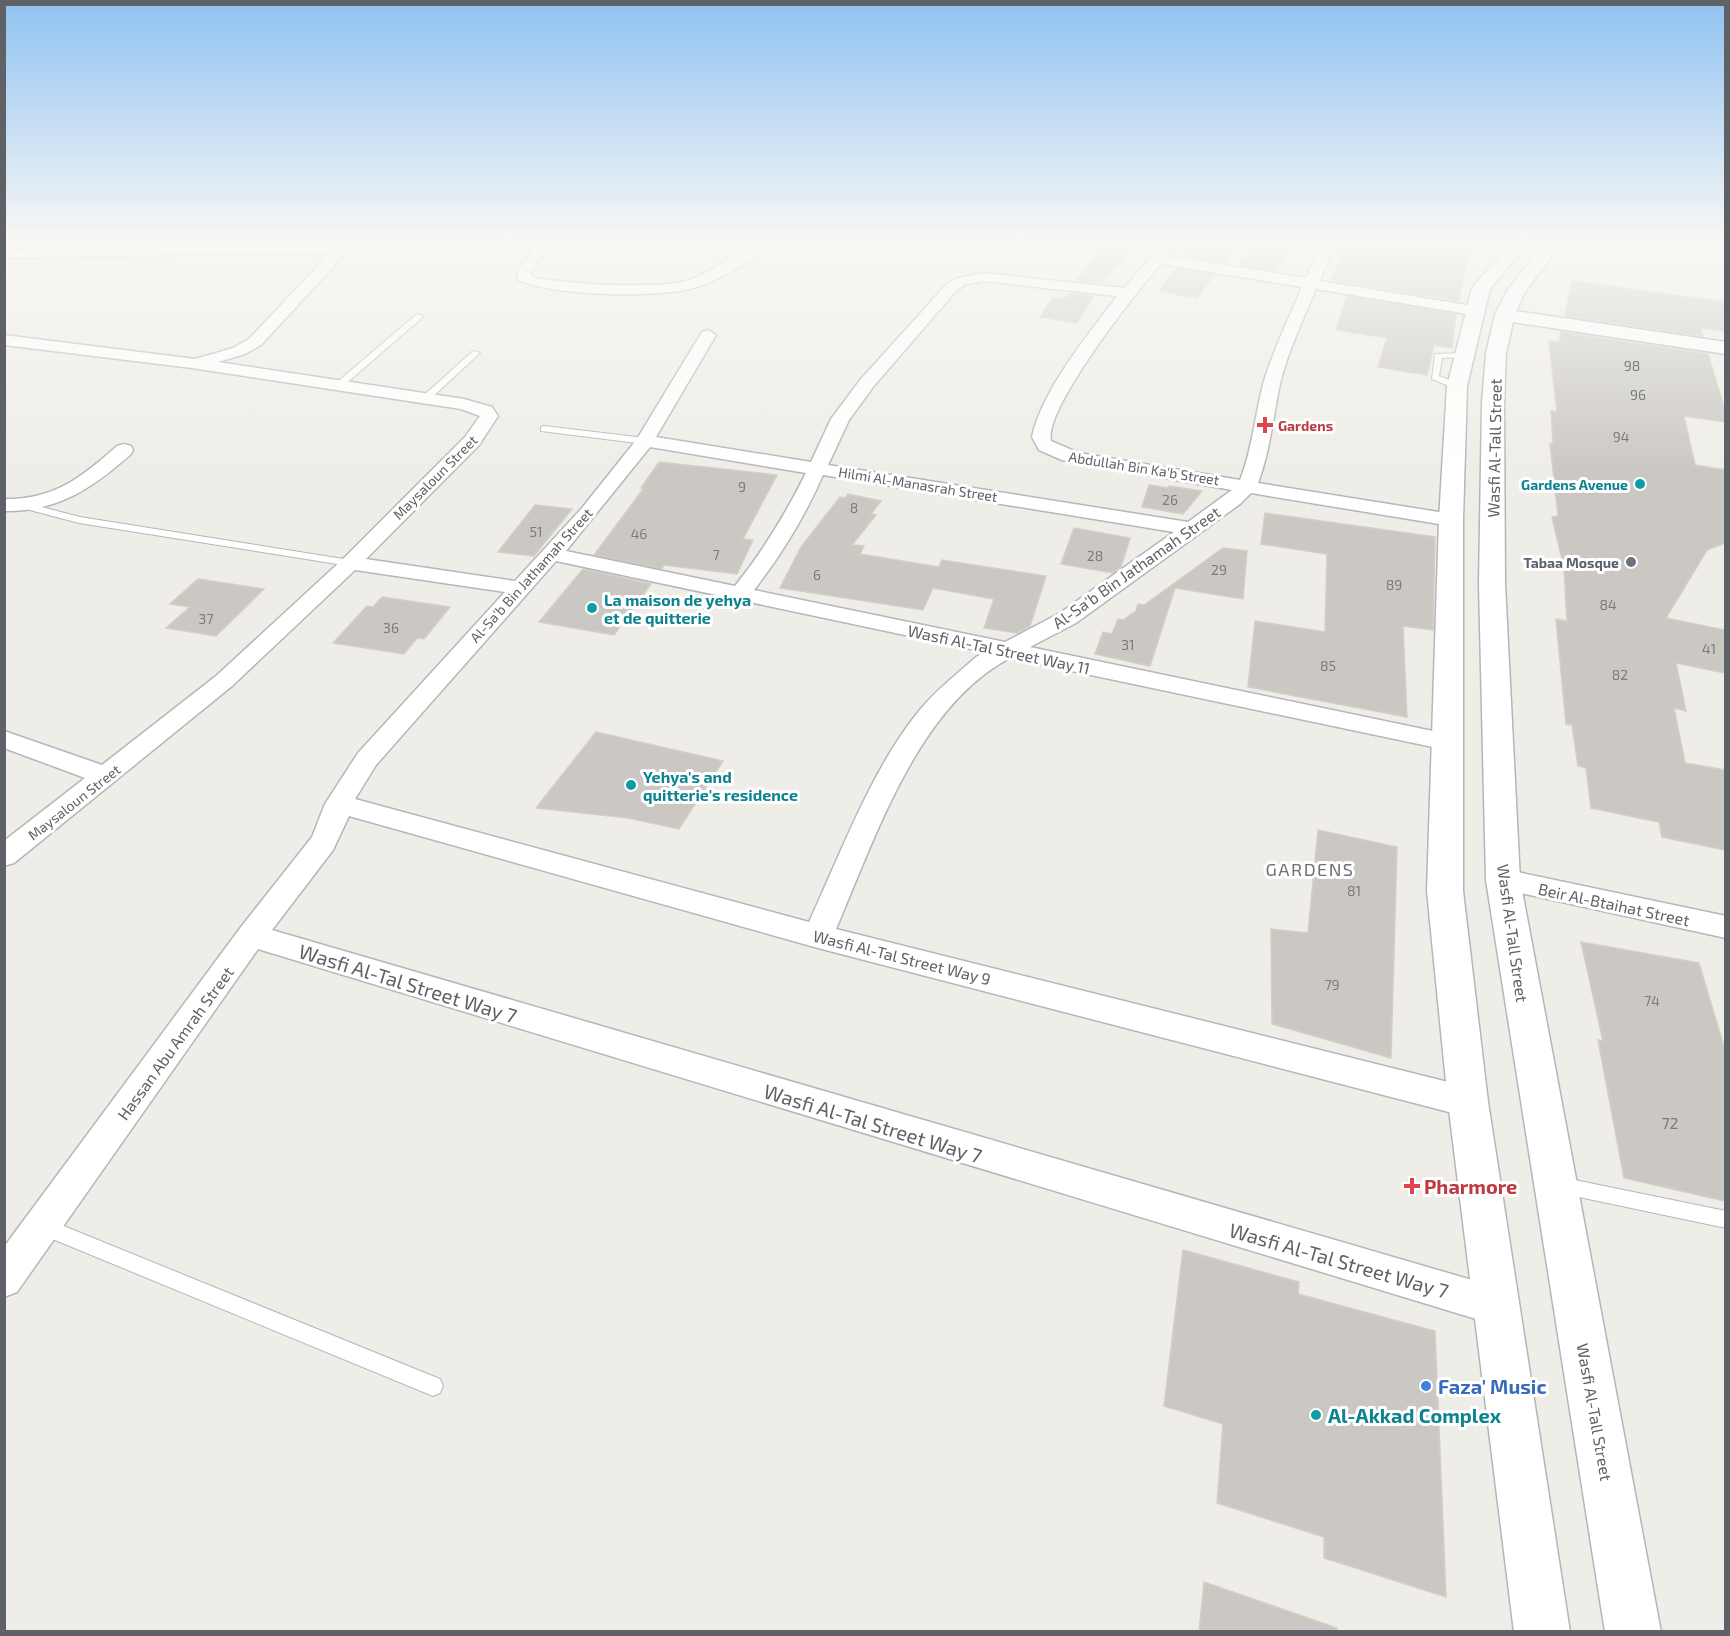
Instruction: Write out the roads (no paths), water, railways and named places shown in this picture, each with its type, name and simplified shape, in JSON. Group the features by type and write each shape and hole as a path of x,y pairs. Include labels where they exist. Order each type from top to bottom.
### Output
{"main road":[{"name":"Wasfi Al-Tall Street","path":"1486,318 1460,370 1451,519 1445,891 1468,1102 1542,1632"},
{"name":"Wasfi Al-Tall Street","path":"1490,318 1496,353 1493,403 1492,538 1495,714 1503,880 1633,1632"},
{"path":"1525,318 1725,348"}],"street":[{"path":"192,363 239,351 255,342 277,318"},
{"path":"741,592 765,562 800,505 840,419 924,318"},
{"name":"Abdullah Bin Ka'b Street","path":"1110,318 1048,415 1041,437 1043,442 1059,454 1247,486 1308,499 1451,519"},
{"name":"Al-Sa'b Bin Jathamah Street","path":"818,936 870,818 900,760 928,716 967,676 1005,649 1068,618 1233,500 1247,486 1255,466 1272,383 1294,318"},
{"name":"Al-Sa'b Bin Jathamah Street","path":"338,804 367,759 552,554 645,441 708,335"},
{"name":"Maysaloun Street","path":"4,340 192,363 426,398 478,408 486,411 489,416 472,441 350,562 224,681 107,777 4,856"},
{"name":"Hilmi Al-Manasrah Street","path":"645,441 1191,529"},
{"path":"4,506 30,507 48,503 76,488 124,450"},
{"name":"Wasfi Al-Tal Street Way 11","path":"552,554 1447,742"},
{"path":"350,562 521,588"},
{"path":"4,740 107,777"},
{"name":"Hassan Abu Amrah Street","path":"4,1279 44,1227 251,935 323,843 334,821 338,804"},
{"name":"Wasfi Al-Tal Street Way 9","path":"338,804 818,936 1468,1102"},
{"name":"Beir Al-Btaihat Street","path":"1503,880 1725,927"},
{"name":"Wasfi Al-Tal Street Way 7","path":"251,935 986,1156 1496,1306"}],"lane":[{"path":"339,386 417,318"},
{"path":"426,398 476,353"},
{"path":"544,429 645,441"},
{"path":"30,507 79,520 350,562"},
{"path":"1555,1184 1725,1220"},
{"path":"44,1227 433,1386"}],"place":[{"name":"Gardens","path":"1265,425"},
{"name":"Gardens Avenue","path":"1640,484"},
{"name":"Tabaa Mosque","path":"1631,562"},
{"name":"La maison de yehya et de quitterie","path":"592,608"},
{"name":"Yehya's and quitterie's residence","path":"631,785"},
{"name":"Pharmore","path":"1412,1186"},
{"name":"Faza' Music","path":"1426,1386"},
{"name":"Al-Akkad Complex","path":"1316,1415"}],"district":[{"name":"GARDENS","path":"1310,869"}]}
